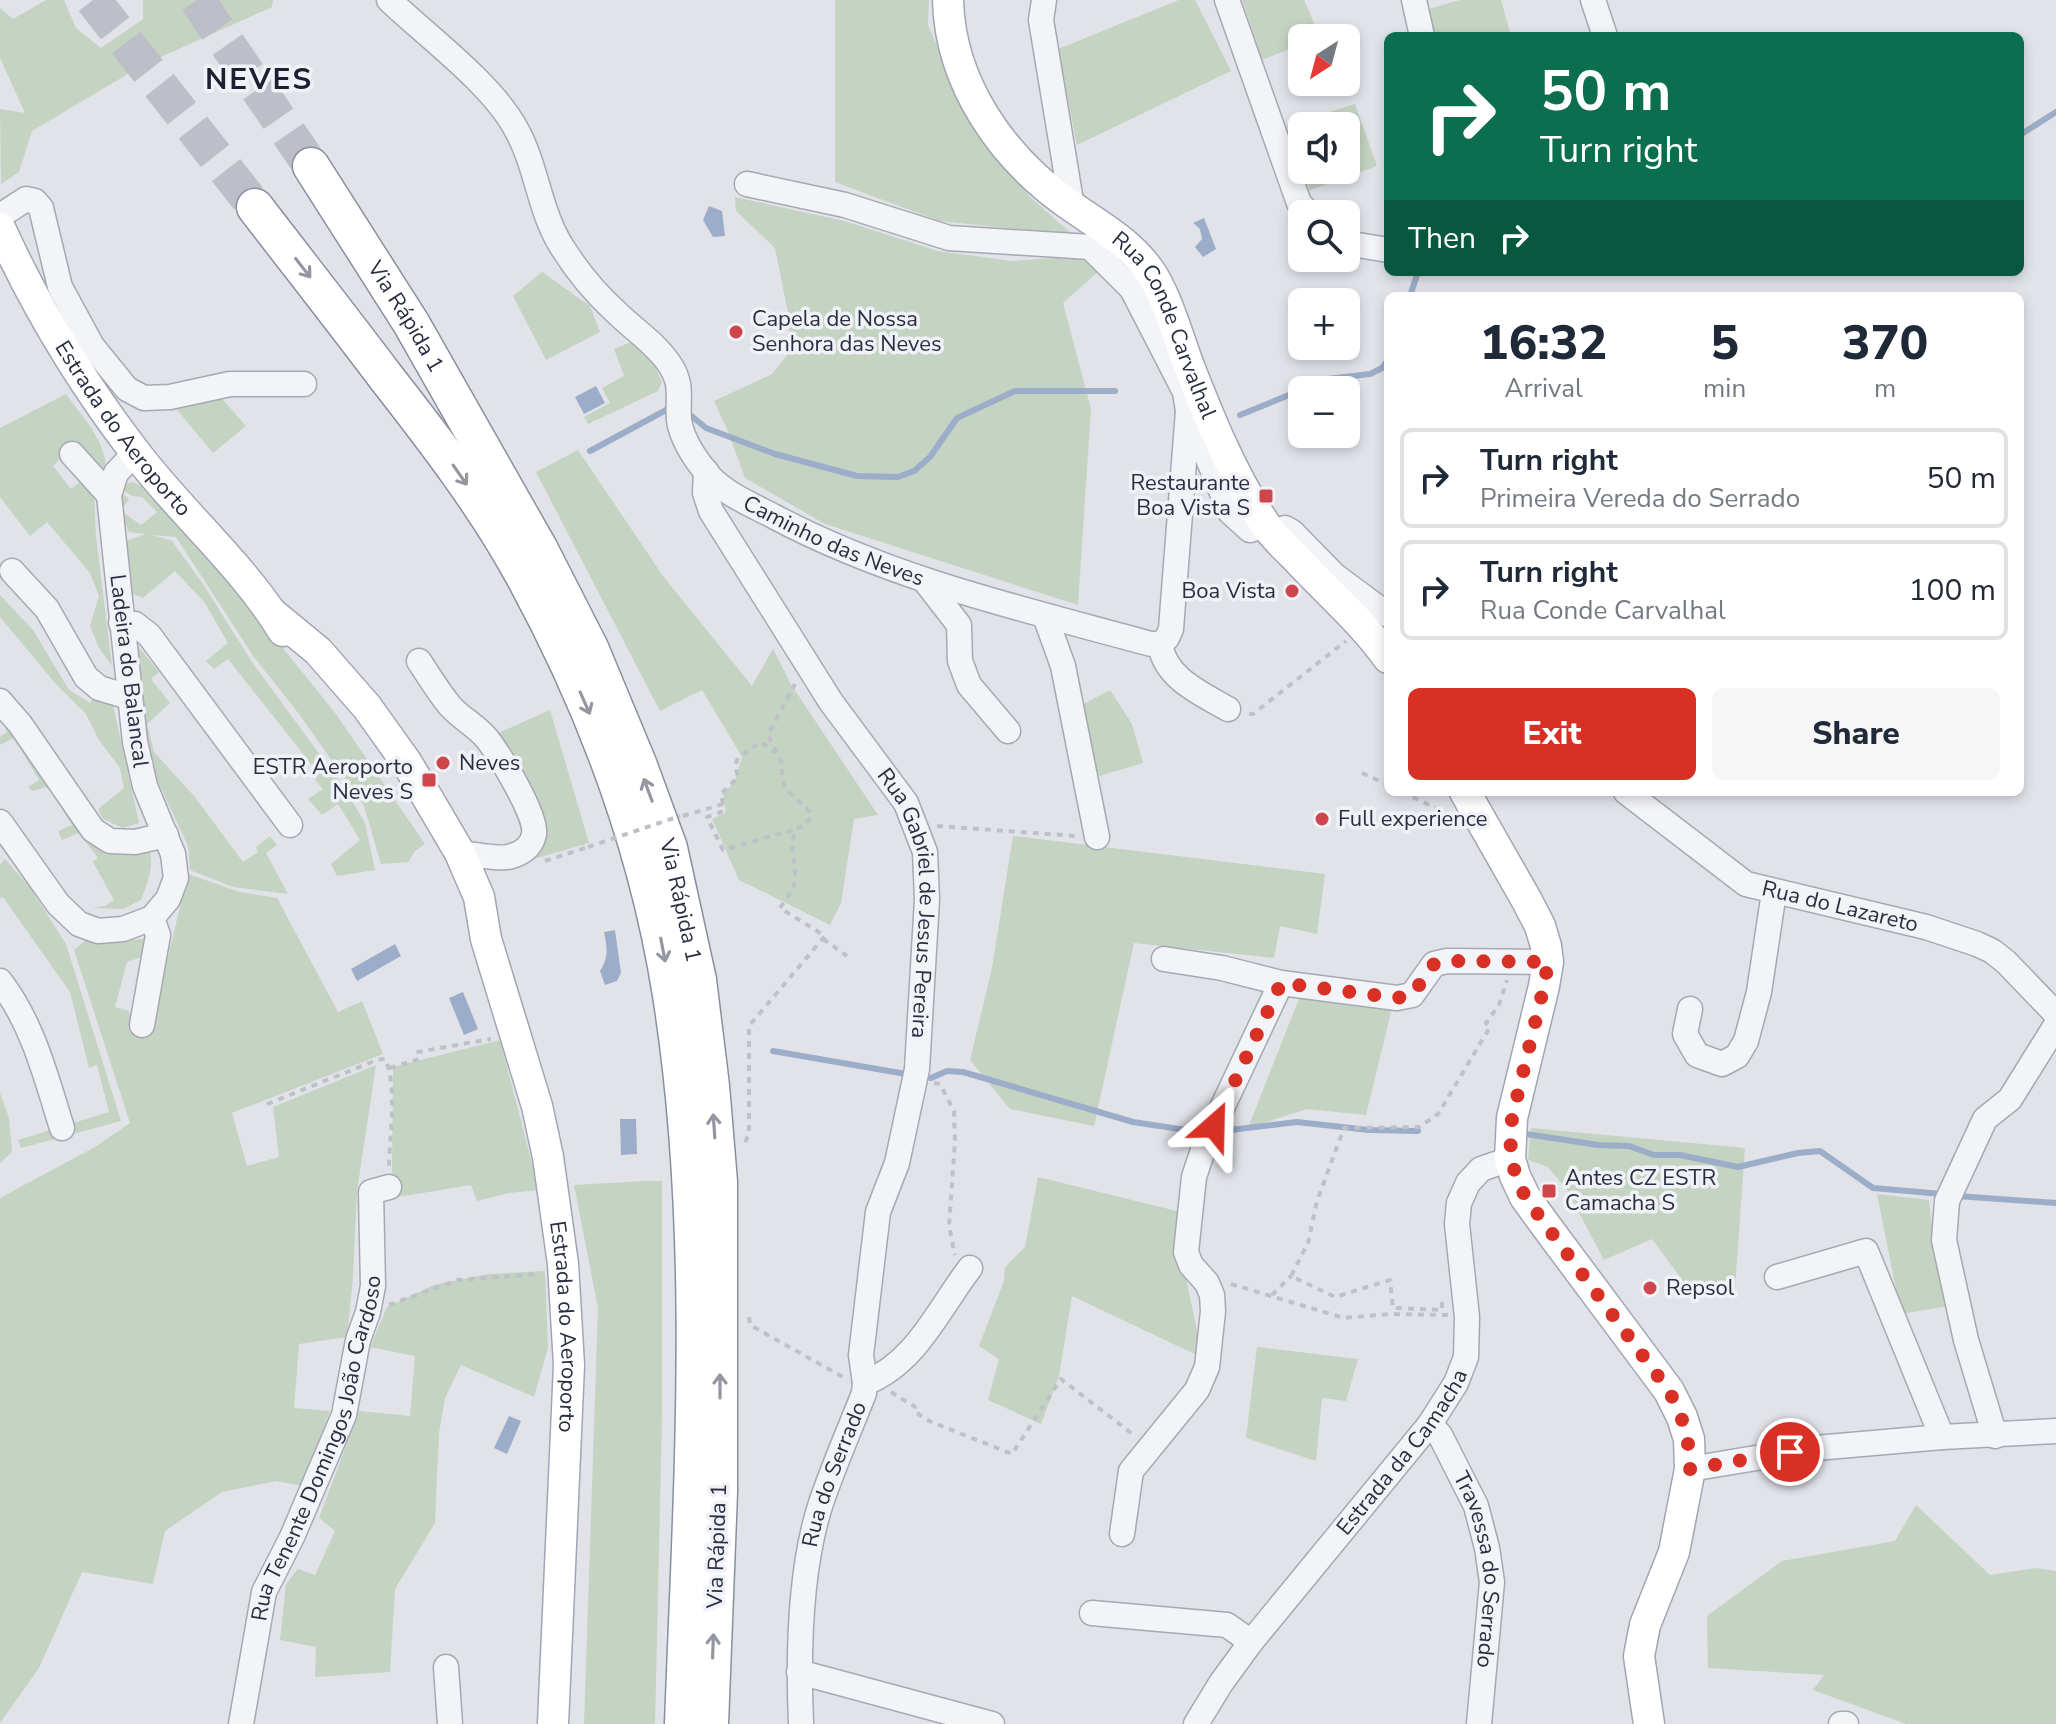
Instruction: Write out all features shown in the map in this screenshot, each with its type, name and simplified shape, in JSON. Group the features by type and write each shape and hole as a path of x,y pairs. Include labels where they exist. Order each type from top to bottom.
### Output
{"highway":[{"name":"Via Rápida 1","path":"311,166 411,323 540,550 590,648 669,848 698,980 719,1182 719,1492 710,1724"},
{"name":"Via Rápida 1","path":"255,207 436,442 485,511 524,577 590,715 632,828 671,992 684,1088 691,1180 692,1475 683,1724"}],"main road":[{"name":"Rua Conde Carvalhal","path":"948,0 948,19 959,66 988,122 1013,155 1044,186 1106,227 1153,276 1232,465 1269,529 1376,621 1384,646"},
{"name":"Estrada do Aeroporto","path":"0,228 29,290 75,366 135,453 273,614 318,651 367,707 423,788 460,853 479,897 486,939 537,1106 548,1157 563,1264 569,1365 553,1724"},
{"name":"Estrada do Aeroporto","path":"273,614 291,645 393,777 486,939"},
{"path":"393,777 441,838 460,853"},
{"path":"1470,802 1540,926 1548,962 1512,1118 1510,1159 1518,1183 1532,1207 1669,1391 1689,1439 1690,1469 1674,1552 1645,1625 1639,1656 1649,1724"}],"street":[{"name":"Caminho das Neves","path":"389,0 499,101 530,157 546,216 560,245 584,279 670,364 681,388 679,422 693,455 713,480 806,533 925,581 1045,616 1160,644"},
{"path":"1044,0 1041,20 1072,207"},
{"path":"1227,0 1298,200"},
{"path":"1414,0 1421,32"},
{"path":"1593,0 1604,32"},
{"path":"747,184 845,205 949,238 1090,247 1132,289 1185,392 1188,411 1171,629 1160,644 1162,661 1191,688 1228,709"},
{"path":"0,216 26,199 35,201 41,208 60,287 92,346 127,389 144,398 170,397 230,384 304,384"},
{"path":"1360,245 1384,249"},
{"path":"1188,411 1230,512 1250,530 1269,529"},
{"path":"109,495 116,473 135,453"},
{"path":"72,454 109,495"},
{"name":"Rua Gabriel de Jesus Pereira","path":"706,471 705,493 711,511 831,702 906,803 925,852 927,875 917,1069 897,1163 878,1212 857,1382"},
{"name":"Ladeira do Balancal","path":"109,495 129,697 145,786 173,854 176,878 168,899 152,918"},
{"path":"12,571 47,609 86,677 99,688 129,697"},
{"path":"925,581 959,625 960,661 969,685 1008,731"},
{"path":"1045,616 1063,666 1097,837"},
{"path":"121,623 135,624 149,635 290,825"},
{"path":"419,661 451,706 487,739 516,787 534,825 534,837 526,849 504,859 494,855 460,853"},
{"path":"0,701 20,724 93,830 110,841 135,842 166,835"},
{"name":"Rua do Lazareto","path":"1631,796 1746,884 1926,927 1992,951 2056,1014"},
{"path":"4,840 79,924 98,931 123,929 152,918 158,935 142,1025"},
{"path":"479,897 494,855"},
{"path":"1690,1009 1685,1034 1697,1055 1722,1064 1737,1056 1746,1041 1759,992 1774,892"},
{"path":"1164,959 1222,968 1281,983 1397,998 1412,995 1434,964 1447,961 1548,962"},
{"path":"0,981 14,999 32,1034 62,1128"},
{"path":"1122,1534 1131,1471 1197,1390 1207,1367 1212,1295 1207,1283 1191,1265 1186,1252 1194,1177 1205,1144 1281,983"},
{"path":"1995,1436 1966,1340 1944,1240 1949,1194 1985,1119 2010,1099 2056,1025"},
{"name":"Estrada da Camacha","path":"1196,1724 1251,1642 1430,1424 1456,1383 1466,1357 1467,1317 1457,1224 1459,1203 1468,1183 1481,1169 1510,1159"},
{"name":"Rua Tenente Domingos João Cardoso","path":"241,1724 264,1592 344,1415 358,1340 373,1286 371,1192 389,1187"},
{"path":"1777,1277 1866,1251 1942,1437"},
{"name":"Rua do Serrado","path":"801,1724 799,1672 807,1565 821,1504 864,1393 857,1382 889,1372 913,1350 965,1275"},
{"name":"Travessa do Serrado","path":"1430,1424 1440,1435 1476,1506 1487,1548 1492,1582 1479,1724"},
{"path":"1690,1469 1816,1448 2056,1431"},
{"path":"1092,1613 1227,1625 1251,1642"},
{"path":"446,1667 450,1724"},
{"path":"799,1672 992,1724"}],"path":[{"path":"1253,714 1376,621"},
{"path":"777,755 761,742 738,758 735,765 738,777 721,794 721,812 707,817 723,850 796,829 811,818 810,812 786,789 782,780 782,763 768,735 799,674"},
{"path":"1362,773 1384,783"},
{"path":"1410,796 1459,820 1470,802"},
{"path":"531,865 721,805"},
{"path":"915,825 1097,837"},
{"path":"742,1148 749,1134 749,1026 825,936 780,908 792,891 795,878 791,852 796,829"},
{"path":"823,939 847,956"},
{"path":"1272,1295 1291,1276 1308,1243 1317,1201 1344,1128 1419,1127 1438,1114 1490,1027 1486,1023 1499,1005 1513,963"},
{"path":"390,1068 419,1059 418,1052 504,1037"},
{"path":"267,1104 385,1059 390,1068 389,1187"},
{"path":"940,1084 954,1111 949,1226 965,1275"},
{"path":"368,1312 458,1280 550,1273"},
{"path":"1291,1276 1335,1297 1390,1280 1393,1308 1435,1310"},
{"path":"1242,1288 1344,1318 1392,1314 1455,1315"},
{"path":"748,1312 750,1325 857,1382"},
{"path":"892,1381 886,1389 915,1407 914,1411 929,1421 1012,1454 1061,1379 1150,1447"}],"green space":[{"path":"46,0 64,0 76,28 101,48 143,19 143,0 273,0 272,7 143,65 32,131 19,172 1,184 0,109 25,113 0,58 0,8 13,19"},
{"path":"835,0 929,0 928,25 962,102 1029,196 1073,235 939,221 835,182"},
{"path":"1179,0 1195,0 1231,71 1077,145 1058,49"},
{"path":"1242,0 1304,0 1314,24 1288,24 1288,50 1262,60"},
{"path":"1460,0 1501,0 1510,32 1433,32 1425,10"},
{"path":"1355,104 1358,112 1329,112"},
{"path":"1360,118 1377,166 1360,172"},
{"path":"1308,184 1327,184 1310,190"},
{"path":"735,197 844,221 938,251 1012,261 1083,256 1100,270 1063,303 1091,409 1078,605 825,524 745,478 714,401 772,374 788,354 789,318 775,248 736,211"},
{"path":"542,272 590,306 600,332 546,360 513,296"},
{"path":"636,340 647,348 662,382 658,391 588,424 584,417 610,403 602,388 624,376 614,349"},
{"path":"66,394 93,430 105,462 105,472 97,473 70,449 53,466 71,489 85,478 94,491 96,536 112,666 99,648 90,626 99,596 90,573 47,522 30,536 0,497 0,428"},
{"path":"219,395 246,426 213,453 174,406"},
{"path":"578,450 663,576 752,686 773,649 792,686 878,815 854,819 841,903 830,925 739,880 712,819 726,812 723,793 734,783 742,757 702,690 660,711 536,472"},
{"path":"132,482 142,486 253,611 336,714 425,844 415,851 408,862 381,864 364,806 254,657 176,537 153,535 172,541 252,662 345,789 365,823 375,870 337,876 331,864 360,840 338,804 322,815 308,799 323,789 315,780 319,774 228,659 214,669 206,661 228,643 205,603 175,571 143,598 127,591 126,541 146,534 129,532 118,506 122,493 129,499 121,511 141,525 157,512 142,497 122,490"},
{"path":"0,595 33,630 69,690 90,703 99,693 112,700 139,823 123,828 103,819 98,809 124,788 120,768 99,740 86,714 55,683 0,617"},
{"path":"137,645 159,672 151,679 170,703 147,724 154,752 194,796 243,862 258,852 256,847 270,836 277,845 266,853 288,894 233,887 190,870 188,846 156,777 137,700"},
{"path":"1110,690 1132,724 1143,763 1093,778 1080,706"},
{"path":"550,710 589,843 534,859 533,854 544,842 546,831 496,734"},
{"path":"2,719 79,815 148,848 151,867 141,900 123,909 92,908 105,906 114,900 93,862 98,858 79,833 62,840 58,831 72,825 46,787 32,791 28,787 39,780 14,738 0,745 0,737 7,732"},
{"path":"1013,836 1325,874 1317,934 1280,926 1274,958 1134,943 1094,1126 1010,1109 970,1060 992,968"},
{"path":"5,859 29,886 66,944 121,1121 21,1148 18,1140 109,1112 97,1065 89,1068 70,992 3,897 0,898 0,865"},
{"path":"188,874 240,892 277,898 338,1012 362,1001 383,1054 232,1113 247,1166 279,1157 273,1107 376,1065 357,1191 347,1337 299,1344 294,1408 330,1411 303,1486 276,1481 222,1492 165,1531 153,1584 82,1572 39,1668 0,1723 0,1198 95,1147 130,1123 74,950 89,937 109,941 144,939 148,944 144,956 127,962 115,1007 129,1011 134,1037 150,1034 152,1005 165,969"},
{"path":"1302,991 1393,1004 1366,1115 1307,1109 1248,1128"},
{"path":"500,1040 539,1190 477,1201 471,1185 398,1197 392,1173 393,1067"},
{"path":"0,1093 9,1118 12,1152 0,1163"},
{"path":"1531,1128 1745,1148 1735,1288 1692,1293 1652,1239 1604,1260 1567,1190 1548,1167 1528,1160"},
{"path":"1038,1177 1185,1213 1180,1251 1203,1358 1072,1296 1059,1376 1041,1424 988,1400 999,1359 979,1346 1004,1281 1005,1267 1025,1247"},
{"path":"662,1181 662,1419 655,1724 584,1724 598,1308 574,1185"},
{"path":"1877,1194 1929,1200 1934,1246 1949,1306 1901,1314"},
{"path":"545,1271 548,1348 534,1397 461,1365 445,1398 439,1433 435,1523 395,1589 390,1672 315,1677 316,1647 280,1640 286,1584 298,1569 315,1575 335,1531 319,1518 359,1411 410,1416 415,1356 370,1347 387,1307 434,1285 489,1274"},
{"path":"1257,1347 1358,1359 1346,1401 1322,1398 1316,1461 1246,1438"},
{"path":"1916,1505 1990,1575 2035,1568 2056,1571 2056,1724 1906,1724 1813,1690 1824,1675 1708,1668 1707,1616 1782,1561 1895,1541"}],"water":[{"path":"709,206 722,211 725,236 713,237 703,220"},
{"path":"1204,218 1216,249 1203,257 1195,247 1202,239 1200,229 1193,223"},
{"path":"596,386 605,403 584,414 575,397"},
{"path":"615,930 621,973 617,981 605,985 600,971 605,962 604,932"},
{"path":"395,944 401,956 357,981 351,969"},
{"path":"463,992 478,1029 464,1035 449,998"},
{"path":"620,1119 636,1119 637,1154 621,1155"},
{"path":"509,1416 521,1421 507,1454 494,1448"}],"waterway":[{"path":"2024,132 2056,112"},
{"path":"1411,292 1417,276"},
{"path":"1240,415 1328,379 1370,374 1384,365"},
{"path":"689,414 706,428 775,454 857,476 898,477 914,471 930,457 957,418 1015,391 1115,391"},
{"path":"590,451 668,409"},
{"path":"773,1051 906,1074"},
{"path":"931,1078 947,1071 963,1072 1133,1122 1199,1132"},
{"path":"1222,1131 1297,1122 1369,1130 1418,1131"},
{"path":"1526,1134 1598,1145 1629,1146 1654,1155 1680,1155 1738,1167 1820,1151 1873,1188 1942,1194"},
{"path":"1957,1196 2056,1203"}],"tunnel":[{"path":"93,0 255,207"},
{"path":"197,0 311,166"}],"place":[{"name":"Capela de Nossa Senhora das Neves","path":"736,332"},
{"name":"Restaurante Boa Vista S","path":"1266,496"},
{"name":"Boa Vista","path":"1292,591"},
{"name":"Neves","path":"443,763"},
{"name":"ESTR Aeroporto Neves S","path":"429,780"},
{"name":"Full experience","path":"1322,819"},
{"name":"Antes CZ ESTR Camacha S","path":"1549,1191"},
{"name":"Repsol","path":"1650,1288"}],"district":[{"name":"NEVES","path":"259,79"}],"route":[{"path":"1214,1126 1281,983 1397,998 1412,995 1434,964 1447,961 1548,962 1512,1118 1510,1159 1518,1183 1546,1226 1669,1391 1689,1439 1690,1469 1790,1452"}]}
